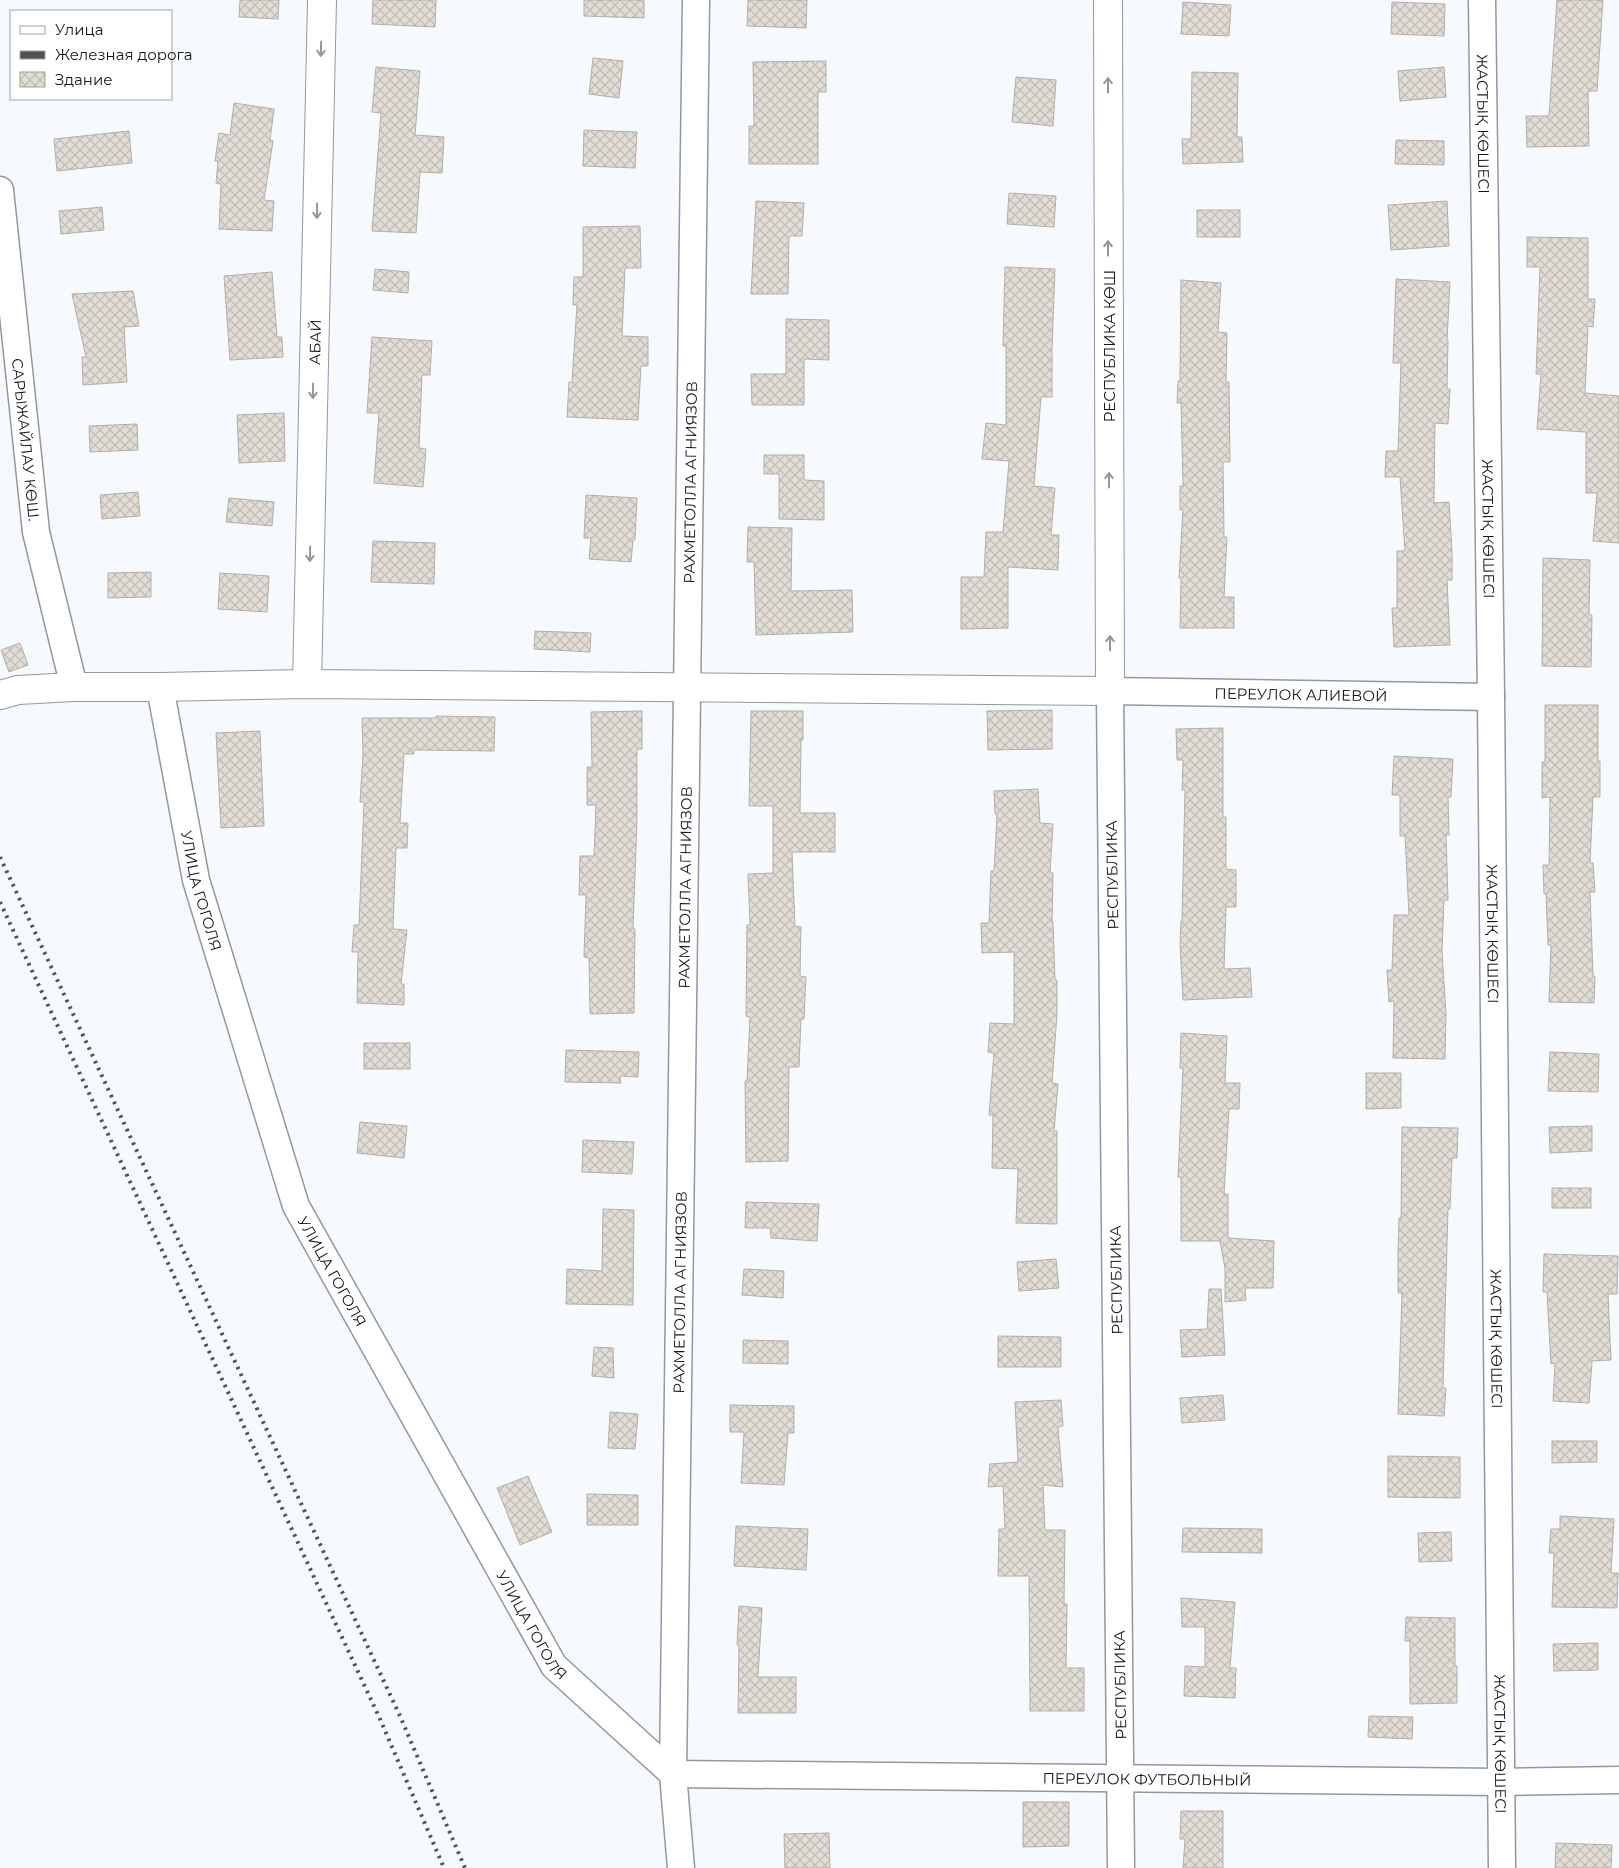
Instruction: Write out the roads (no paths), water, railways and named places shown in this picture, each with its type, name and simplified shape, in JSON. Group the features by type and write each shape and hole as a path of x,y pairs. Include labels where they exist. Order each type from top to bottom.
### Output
{"main road":[{"name":"АБАЙ","path":"307,684 322,0"},
{"name":"РЕСПУБЛИКА КӨШ","path":"1108,0 1110,692"},
{"path":"0,695 18,690 74,686 160,687 307,684 1110,692"}],"street":[{"name":"РАХМЕТОЛЛА АГНИЯЗОВ","path":"681,1868 673,1774 696,0"},
{"name":"ЖАСТЫҚ КӨШЕСІ","path":"1482,0 1502,1868"},
{"name":"САРЫЖАЙЛАУ КӨШ.","path":"0,190 36,532 74,686"},
{"name":"УЛИЦА ГОГОЛЯ","path":"160,687 196,880 296,1206 554,1666 673,1774"},
{"name":"ПЕРЕУЛОК АЛИЕВОЙ","path":"1110,692 1490,697"},
{"name":"РЕСПУБЛИКА","path":"1110,692 1121,1868"},
{"name":"ПЕРЕУЛОК ФУТБОЛЬНЫЙ","path":"673,1774 1501,1782 1619,1780"}],"railway":[{"path":"0,857 400,1716 465,1868"},
{"path":"0,902 380,1719 444,1868"}]}
